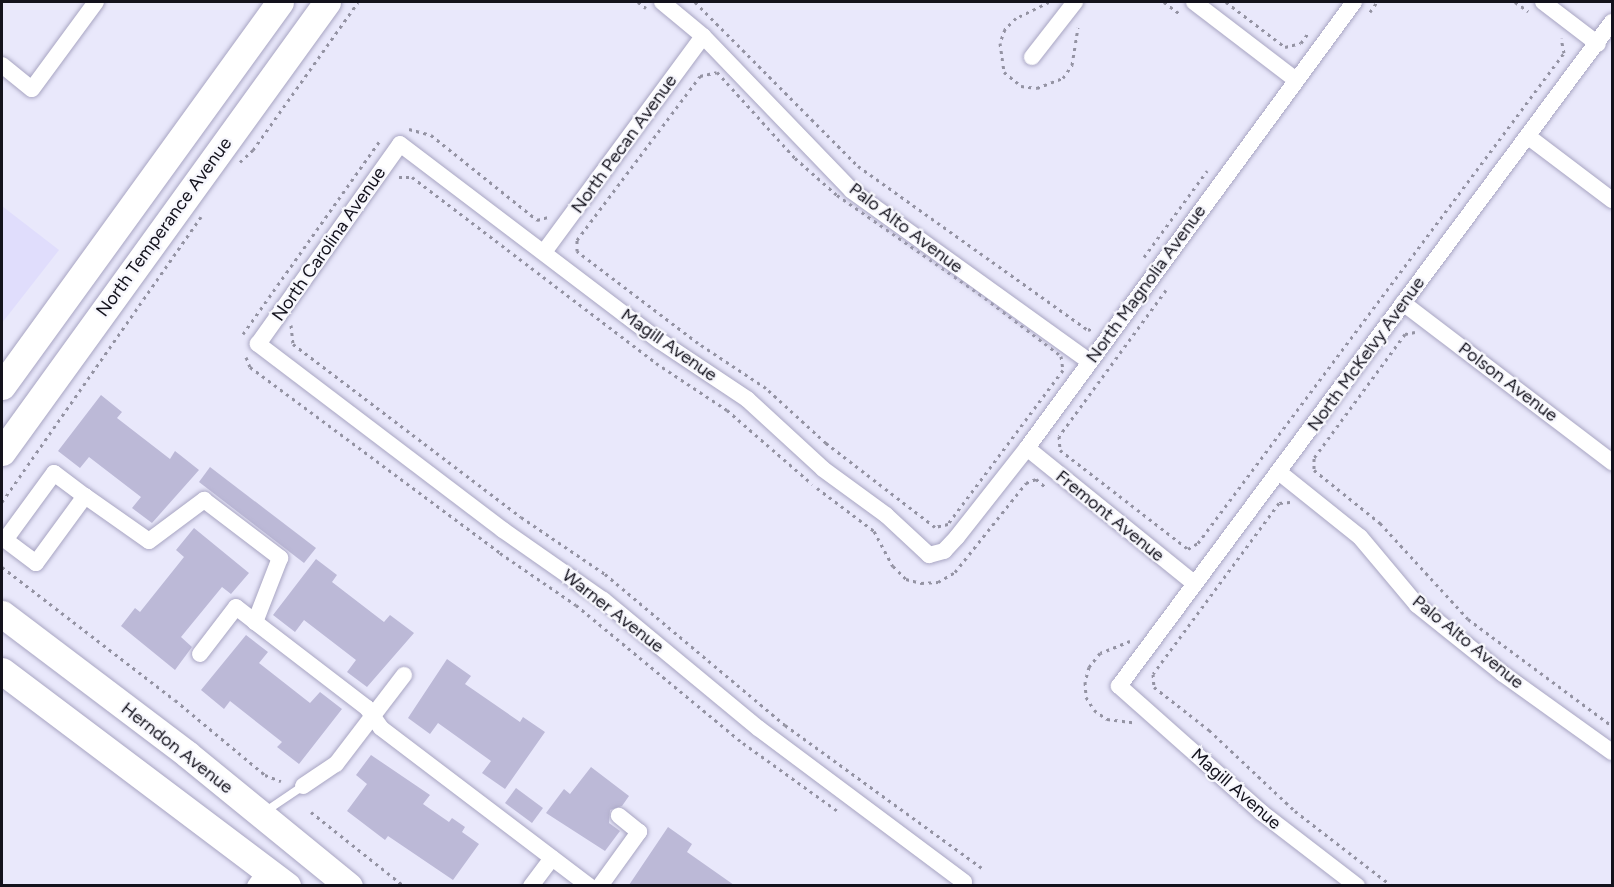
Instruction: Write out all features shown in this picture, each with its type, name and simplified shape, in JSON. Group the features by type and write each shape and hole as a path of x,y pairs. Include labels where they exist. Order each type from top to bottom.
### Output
{"main road":[{"path":"2,386 280,2"},
{"name":"North Temperance Avenue","path":"2,452 327,2"},
{"name":"Herndon Avenue","path":"2,614 187,754 349,885"},
{"path":"2,671 269,880"}],"street":[{"path":"2,65 32,89 96,2"},
{"path":"1032,57 1075,2"},
{"path":"1194,2 1296,80"},
{"name":"North Magnolia Avenue","path":"929,555 944,551 957,537 1027,448 1354,2"},
{"name":"Palo Alto Avenue","path":"657,7 703,36 852,190 1089,361"},
{"path":"1538,8 1598,44"},
{"name":"North McKelvy Avenue","path":"1119,686 1194,583 1280,473 1403,303 1530,138 1612,22"},
{"name":"North Pecan Avenue","path":"544,252 703,36"},
{"name":"Magill Avenue","path":"401,136 544,252 660,341 747,399 823,469 886,515 929,555"},
{"name":"North Carolina Avenue","path":"251,349 401,136"},
{"path":"1530,138 1612,200"},
{"name":"Polson Avenue","path":"1403,303 1612,462"},
{"name":"Warner Avenue","path":"251,349 603,600 758,728 963,884"},
{"name":"Fremont Avenue","path":"1027,448 1194,583"},
{"path":"85,496 36,563 5,540 54,473 148,541 204,500 280,558 255,622"},
{"name":"Palo Alto Avenue","path":"1280,473 1360,537 1417,605 1503,674 1612,752"},
{"path":"200,654 236,607 368,708 381,728 589,885"},
{"path":"303,786 336,764 404,675"},
{"name":"Magill Avenue","path":"1119,686 1261,812 1357,885"},
{"path":"600,885 639,832 619,816"},
{"path":"531,885 552,858"}],"lane":[{"path":"261,814 303,786"}],"path":[{"path":"231,169 253,150 358,2"},
{"path":"638,2 657,7"},
{"path":"695,2 858,166 1088,330 1095,327"},
{"path":"1164,2 1191,22"},
{"path":"1226,2 1285,46 1301,43"},
{"path":"1515,2 1538,8"},
{"path":"1060,450 1188,549 1198,543 1564,53 1560,36"},
{"path":"717,72 795,158 837,195 1061,356 1063,370 948,524 935,527 826,443 766,388 698,343 577,251 577,240 700,76 717,72"},
{"path":"401,136 422,130 431,135 537,220 548,218 555,208"},
{"path":"241,343 244,329 386,135"},
{"path":"1139,264 1208,170"},
{"path":"392,186 399,176"},
{"path":"2,502 202,215"},
{"path":"298,316 291,326 293,344 520,517 605,574 785,725 982,868"},
{"path":"1421,331 1405,334 1314,458 1314,470 1380,523 1468,619 1612,726"},
{"path":"251,349 250,367 500,553 576,605 743,744 843,815"},
{"path":"1279,503 1154,674 1154,687 1209,730 1295,811 1392,885"},
{"path":"2,567 175,700 265,775 281,781"},
{"path":"311,812 404,885"}],"shaded area":[{"path":"2,206 59,250 2,323"}],"building":[{"path":"101,395 122,412 117,418 170,459 175,451 199,470 152,523 132,508 141,497 89,457 80,468 58,451"},
{"path":"210,467 316,548 304,563 199,482"},
{"path":"194,528 249,573 231,594 222,587 181,637 192,647 175,670 121,626 135,608 140,612 184,557 176,550"},
{"path":"316,559 337,575 332,582 384,622 390,615 414,633 367,687 347,672 356,660 304,620 295,632 273,615"},
{"path":"246,635 268,652 259,663 310,703 320,692 342,709 299,764 277,747 282,742 230,701 224,709 201,690"},
{"path":"447,659 471,676 465,684 520,722 523,717 545,732 505,789 482,773 491,761 438,723 430,734 408,718"},
{"path":"371,755 430,795 423,804 449,822 452,818 465,827 462,832 479,844 453,880 388,836 385,840 347,811 367,784 356,775"},
{"path":"591,767 629,796 622,806 610,810 609,823 620,831 605,851 546,813 564,789 570,794"},
{"path":"516,788 543,808 532,823 505,803"},
{"path":"668,827 692,844 687,852 734,885 629,885"}]}
